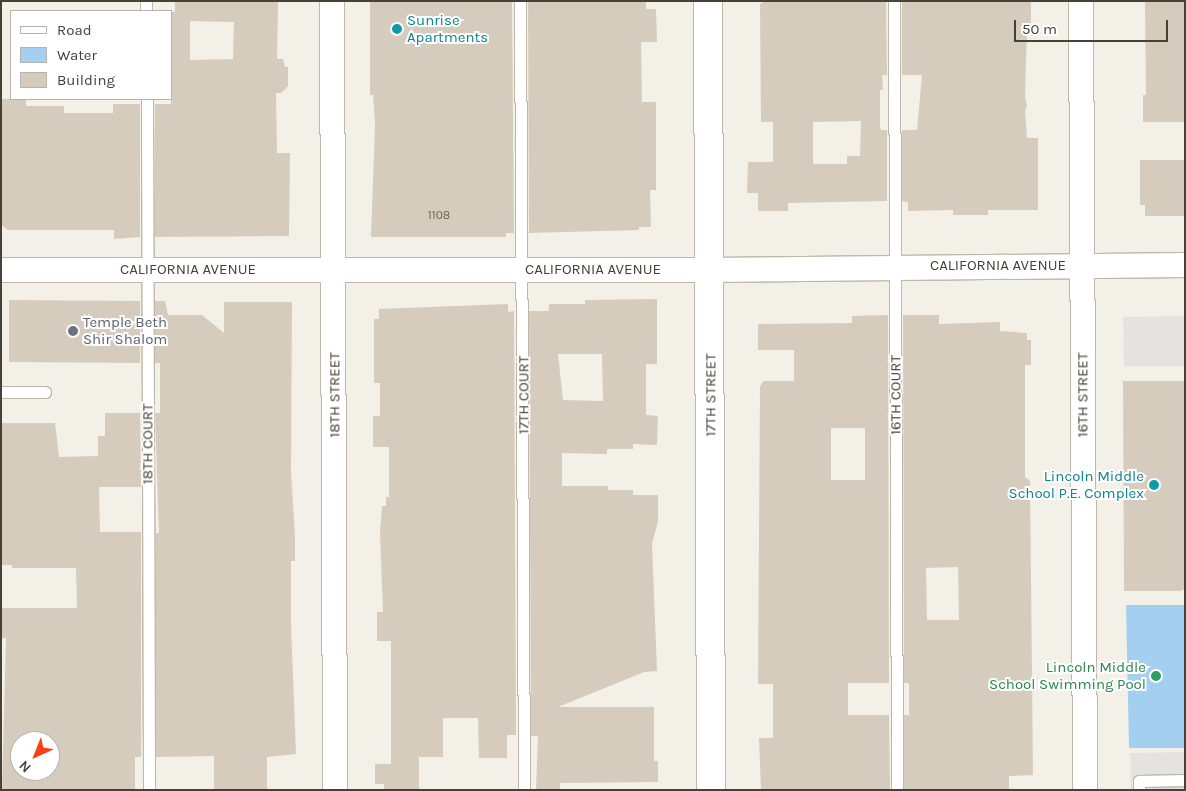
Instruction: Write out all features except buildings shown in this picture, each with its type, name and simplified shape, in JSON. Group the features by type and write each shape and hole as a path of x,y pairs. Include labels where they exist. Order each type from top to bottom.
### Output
{"street":[{"name":"18TH STREET","path":"332,1 335,270 336,790"},
{"name":"17TH STREET","path":"708,1 711,790"},
{"name":"16TH STREET","path":"1081,1 1085,790"},
{"name":"CALIFORNIA AVENUE","path":"1,270 710,270 895,266 1185,265"}],"lane":[{"name":"17TH COURT","path":"520,1 524,270 524,790"},
{"name":"16TH COURT","path":"894,1 897,790"},
{"name":"18TH COURT","path":"147,100 149,790"},
{"path":"1,392 45,392"},
{"path":"1139,790 1139,780 1185,780"}],"shaded area":[{"path":"1185,316 1185,366 1124,366 1123,317"},
{"path":"1185,752 1185,790 1131,790 1130,753"}],"water":[{"name":"Lincoln Middle School Swimming Pool","path":"1126,605 1185,605 1185,748 1129,748"}],"place":[{"name":"Sunrise Apartments","path":"397,29"},
{"name":"Temple Beth Shir Shalom","path":"73,331"},
{"name":"Lincoln Middle School P.E. Complex","path":"1154,485"},
{"name":"Lincoln Middle School Swimming Pool","path":"1156,676"}]}
